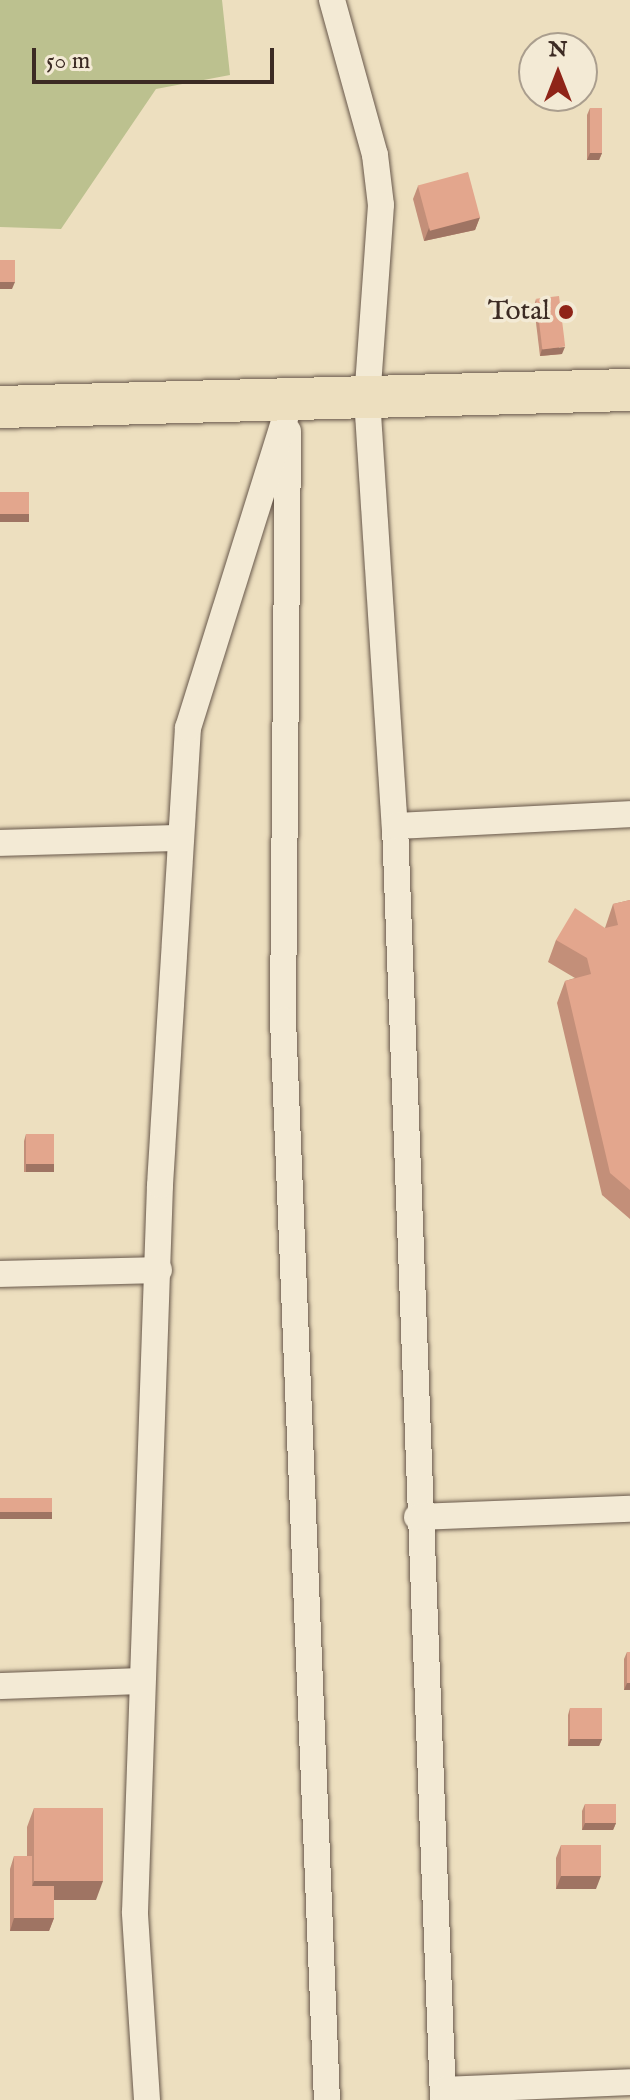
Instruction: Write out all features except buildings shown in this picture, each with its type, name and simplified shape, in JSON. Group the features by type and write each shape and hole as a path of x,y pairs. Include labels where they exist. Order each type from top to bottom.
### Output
{"main road":[{"path":"0,407 286,406 367,398 630,390"}],"street":[{"path":"332,0 379,181 367,398 395,826 417,1517 443,2095 630,2082"},
{"path":"147,2100 135,1912 159,1270 188,728 286,406"},
{"path":"286,406 283,1020 327,2100"},
{"path":"395,826 630,814"},
{"path":"0,843 181,838"},
{"path":"0,1274 159,1270"},
{"path":"417,1517 630,1509"},
{"path":"0,1686 142,1681"}],"green space":[{"path":"0,0 222,0 230,75 156,89 61,229 0,227"}],"place":[{"name":"Total","path":"566,312"}]}
